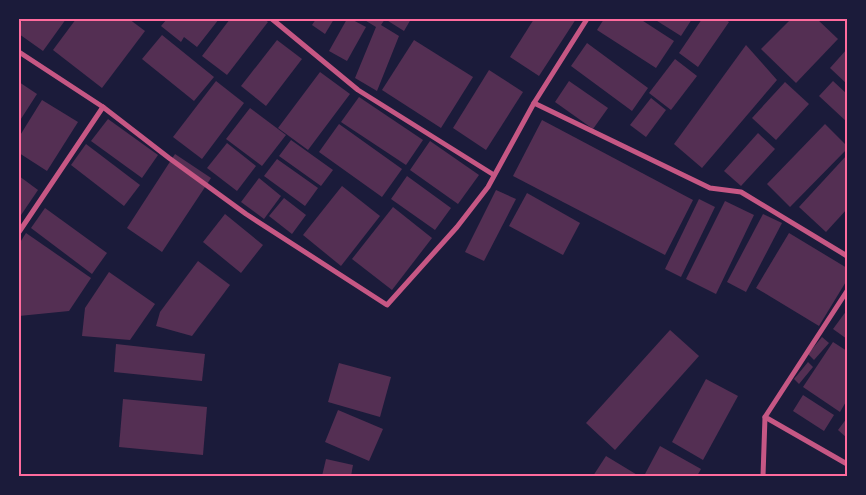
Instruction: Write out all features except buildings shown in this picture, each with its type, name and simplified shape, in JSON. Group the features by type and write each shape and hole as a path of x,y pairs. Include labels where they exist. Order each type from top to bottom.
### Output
{"street":[{"path":"272,19 358,90 494,175"},
{"path":"19,52 103,107 246,214 387,305 457,227 488,186 534,103 587,19"},
{"path":"534,103 710,188 741,192 847,256"},
{"path":"19,232 103,107"},
{"path":"763,476 765,417 847,291"},
{"path":"765,417 847,464"}]}
